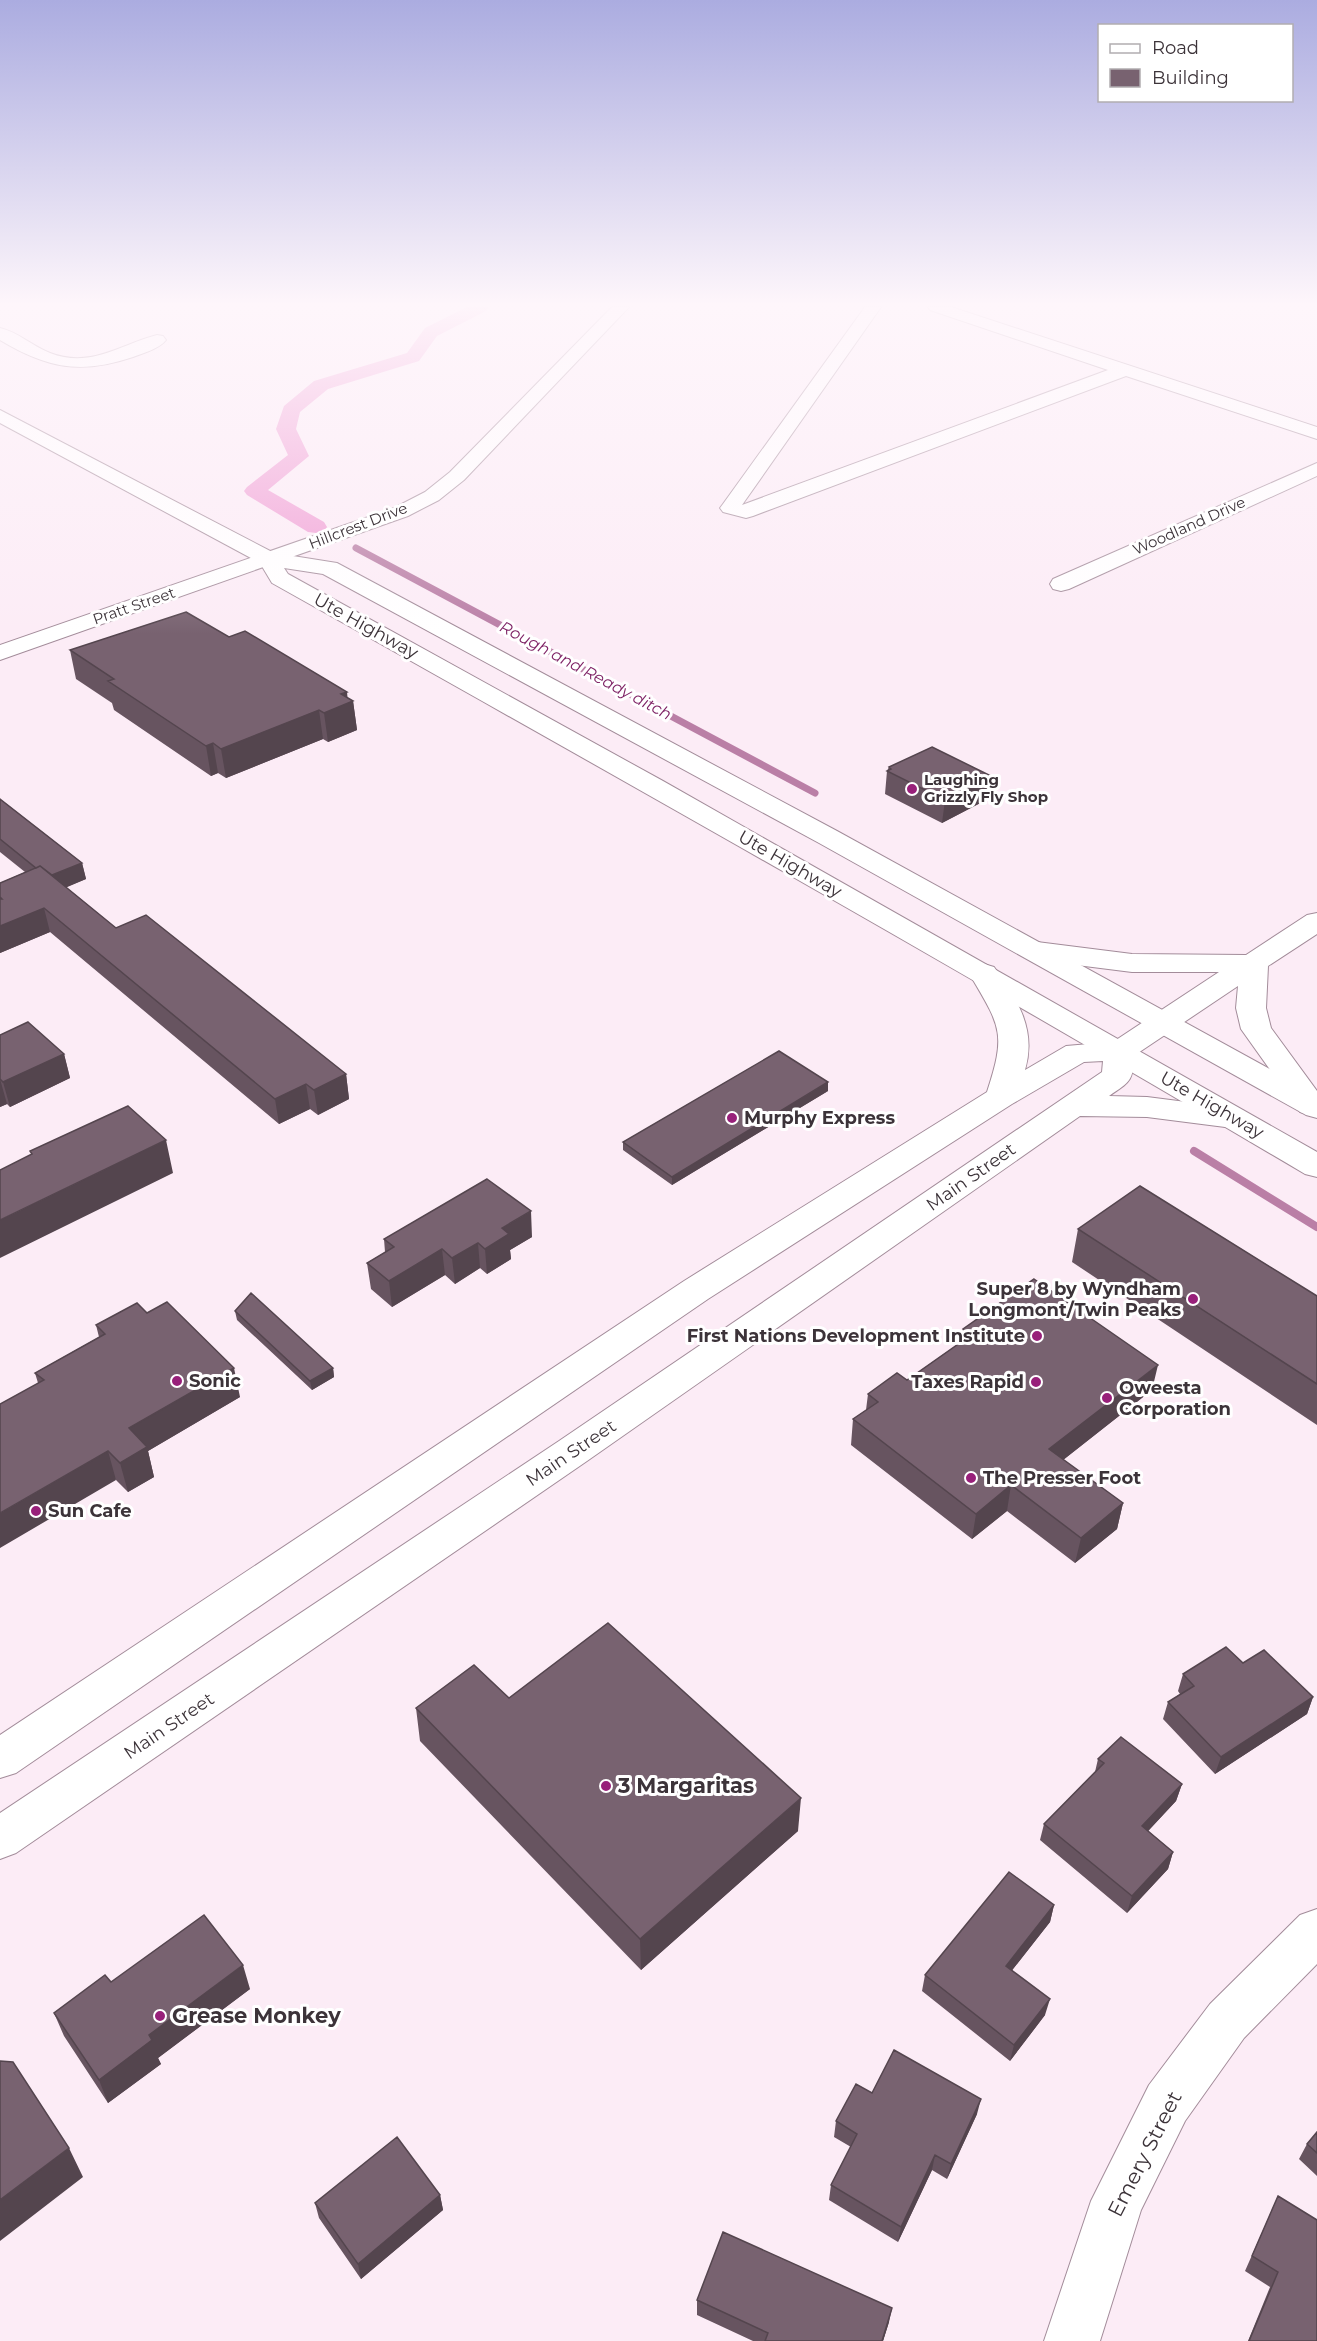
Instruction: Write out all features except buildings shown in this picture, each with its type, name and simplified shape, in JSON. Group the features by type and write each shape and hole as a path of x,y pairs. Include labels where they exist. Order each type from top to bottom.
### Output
{"main road":[{"name":"Ute Highway","path":"0,416 268,559 329,568 1037,951 1314,1106"},
{"name":"Hillcrest Drive","path":"268,559 401,512 432,496 457,476 515,416"},
{"path":"795,416 730,508 746,512 1001,416"},
{"path":"1267,416 1317,433"},
{"name":"Woodland Drive","path":"1061,584 1317,468"},
{"name":"Ute Highway","path":"268,559 280,578 984,973 1317,1166"},
{"name":"Pratt Street","path":"0,653 268,559"},
{"path":"0,1759 696,1290 1001,1097 1077,1053 1120,1051 1317,921"},
{"path":"1037,951 1084,959 1132,963 1254,964"},
{"path":"1254,964 1251,1008 1256,1029 1314,1106"},
{"path":"984,973 1003,1006 1015,1034 1013,1054 1001,1097"},
{"name":"Main Street","path":"0,1838 573,1451 1117,1076 1120,1051"},
{"path":"1074,1106 1147,1107 1233,1118"},
{"name":"Emery Street","path":"1072,2341 1117,2201 1167,2103 1227,2021 1300,1948"}],"waterway":[{"name":"Rough and Ready ditch","path":"289,416 286,429 299,456 254,491 316,527"},
{"name":"Rough and Ready ditch","path":"356,548 815,793"},
{"name":"Rough and Ready ditch","path":"1194,1151 1317,1227"}],"place":[{"name":"Laughing Grizzly Fly Shop","path":"912,789"},
{"name":"Murphy Express","path":"732,1118"},
{"name":"Super 8 by Wyndham Longmont/Twin Peaks","path":"1193,1299"},
{"name":"First Nations Development Institute","path":"1037,1336"},
{"name":"Sonic","path":"177,1381"},
{"name":"Taxes Rapid","path":"1036,1382"},
{"name":"Oweesta Corporation","path":"1107,1398"},
{"name":"The Presser Foot","path":"971,1478"},
{"name":"Sun Cafe","path":"36,1511"},
{"name":"3 Margaritas","path":"606,1786"},
{"name":"Grease Monkey","path":"160,2016"}]}
